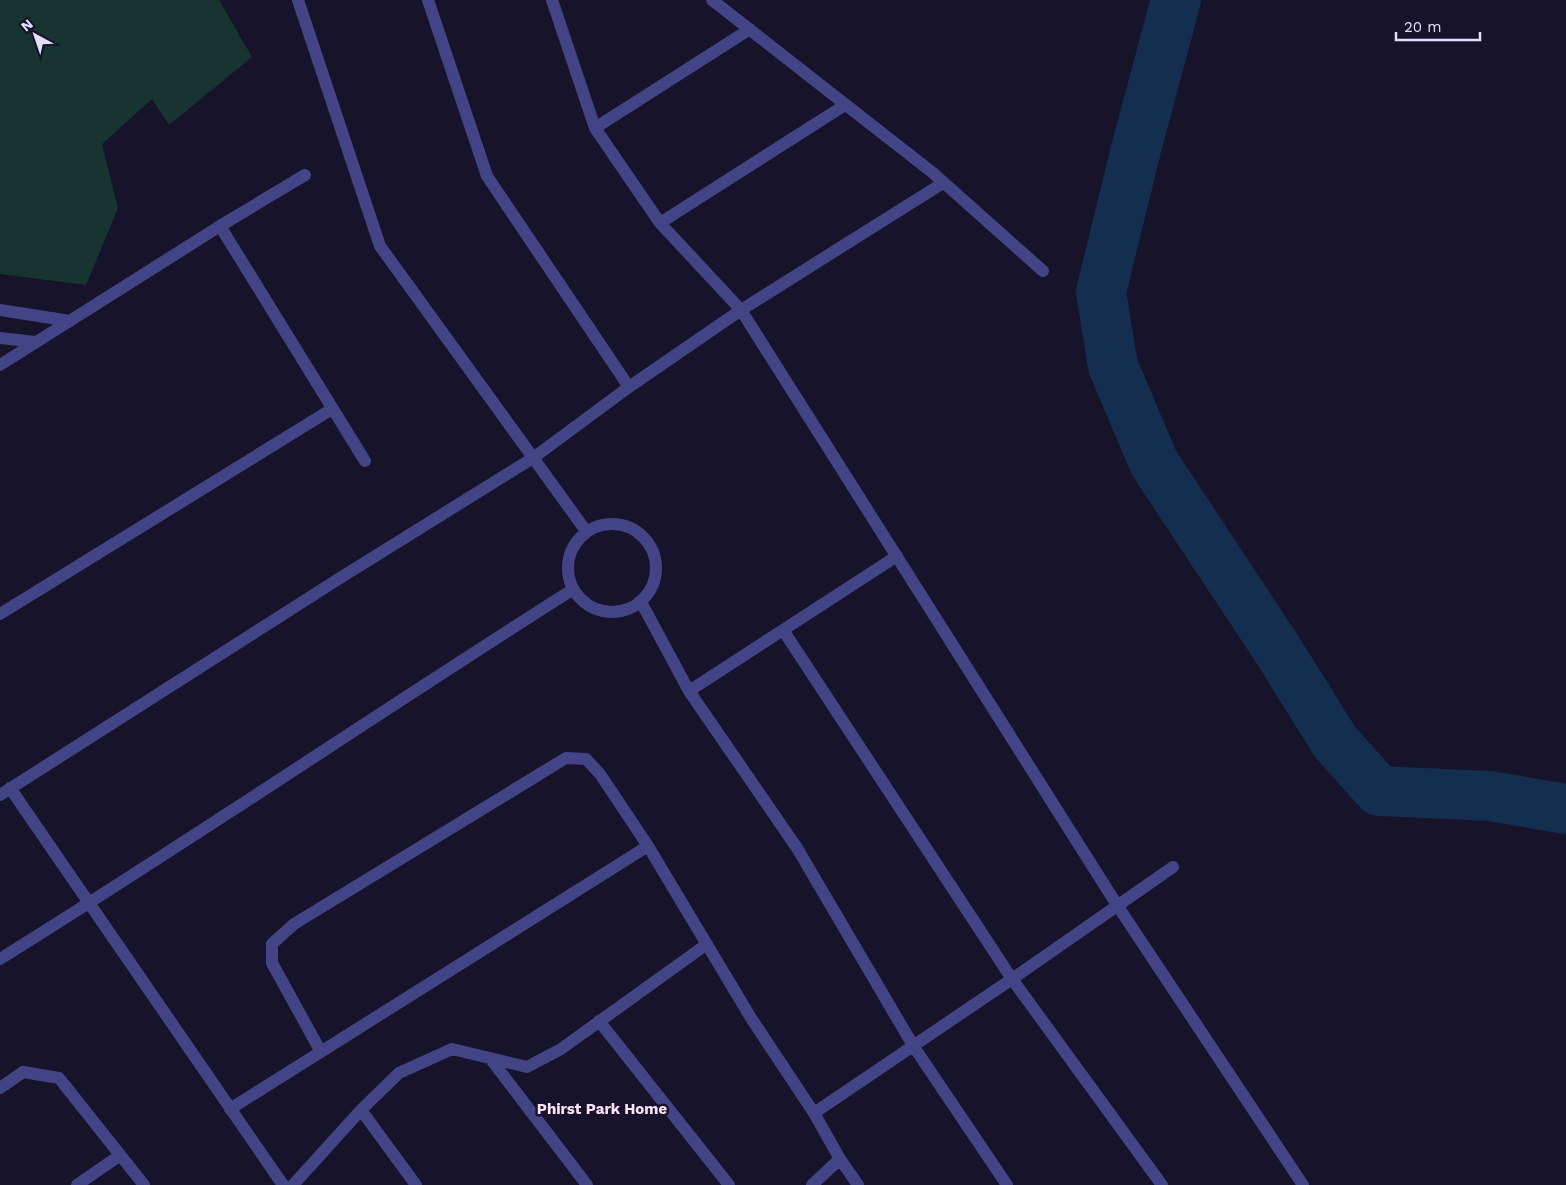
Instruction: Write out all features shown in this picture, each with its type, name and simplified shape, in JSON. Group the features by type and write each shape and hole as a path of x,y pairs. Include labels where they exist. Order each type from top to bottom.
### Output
{"street":[{"path":"298,0 380,246 586,532"},
{"path":"428,0 487,176 629,387"},
{"path":"552,0 595,128 660,223 741,310 1118,905 1303,1185"},
{"path":"712,0 933,172 1043,271"},
{"path":"595,128 750,30"},
{"path":"660,223 845,105"},
{"path":"1,364 220,226 305,175"},
{"path":"283,1185 89,904 5,792 340,578 533,458 629,387 741,310 944,183"},
{"path":"220,226 365,461"},
{"path":"0,310 70,321"},
{"path":"0,338 35,342"},
{"path":"0,614 332,409"},
{"path":"612,523 637,532 654,552 655,579 641,602 617,613 591,608 572,590 567,569 570,555 572,548 586,532 612,523"},
{"path":"689,692 897,556"},
{"path":"0,959 89,904 484,645 572,590"},
{"path":"641,602 689,692 797,848 914,1047 1007,1185"},
{"path":"783,630 1012,979 1162,1185"},
{"path":"321,1052 272,963 272,944 294,924 566,758 586,759 600,774 648,846 751,1018 814,1113 840,1159 858,1185"},
{"path":"230,1109 648,846"},
{"path":"814,1113 914,1047 1173,867"},
{"path":"293,1185 361,1110 399,1073 452,1049 528,1067 561,1049 707,944"},
{"path":"599,1021 729,1185"},
{"path":"490,1058 587,1185"},
{"path":"0,1088 23,1072 59,1078 144,1185"},
{"path":"361,1110 416,1185"},
{"path":"77,1185 120,1156"},
{"path":"812,1185 840,1159"}],"green space":[{"path":"0,0 219,0 252,57 169,125 152,99 102,144 118,208 86,285 0,274"}],"waterway":[{"path":"1176,0 1136,149 1101,292 1113,366 1154,463 1279,652 1335,742 1379,791 1490,796 1566,809"}],"district":[{"name":"Phirst Park Home","path":"602,1109"}]}
